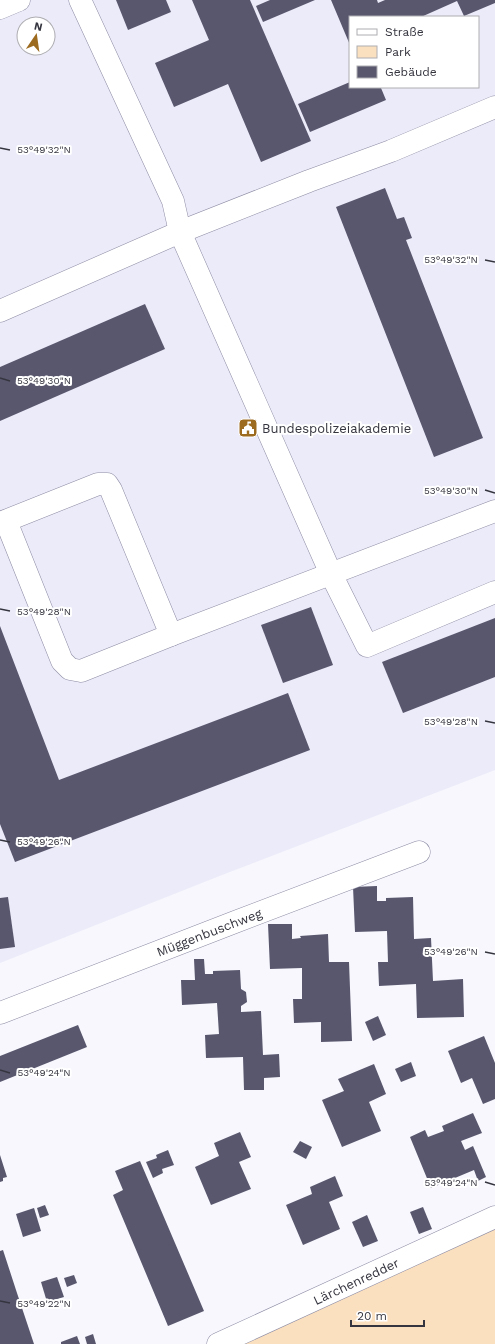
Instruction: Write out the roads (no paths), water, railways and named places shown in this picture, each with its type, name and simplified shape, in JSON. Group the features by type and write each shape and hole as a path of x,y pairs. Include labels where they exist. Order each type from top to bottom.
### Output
{"street":[{"path":"0,8 19,0"},
{"path":"80,0 172,201 180,232 331,574 367,646 495,592"},
{"path":"0,311 180,232 309,181 391,151 495,107"},
{"path":"171,635 114,497 107,484 98,484 3,522 62,661 70,669 81,671 495,511"},
{"name":"Müggenbuschweg","path":"0,1013 228,924 419,852"},
{"name":"Lärchenredder","path":"218,1344 495,1217"}],"place":[{"name":"Bundespolizeiakademie","path":"248,428"}]}
